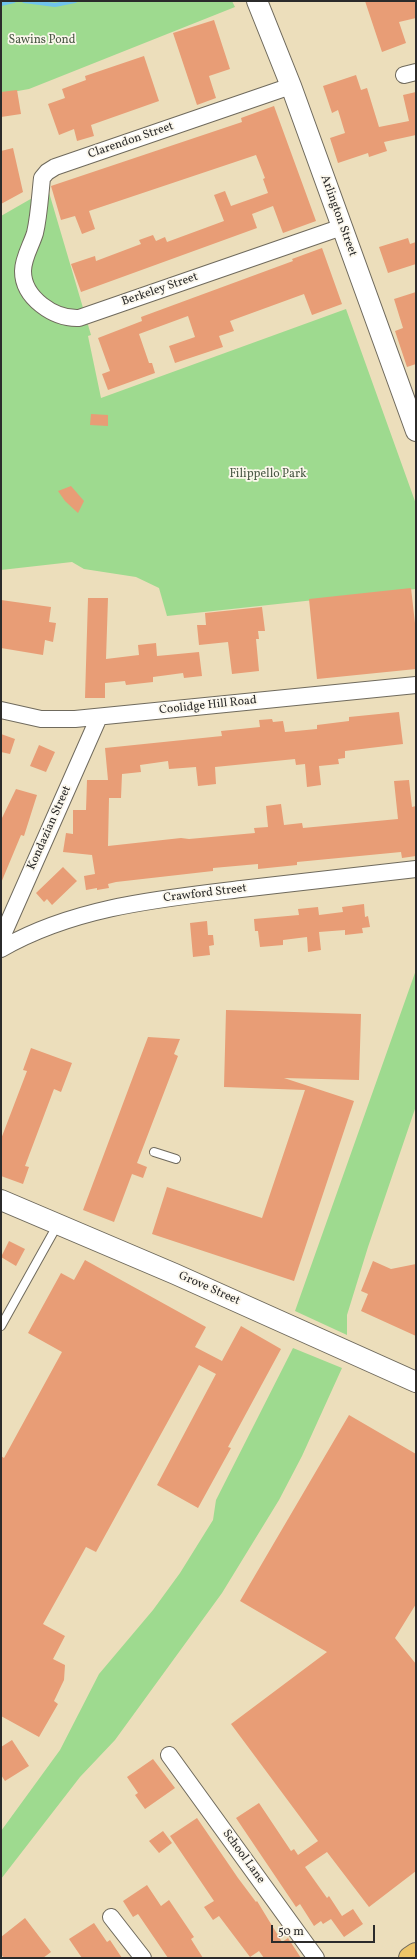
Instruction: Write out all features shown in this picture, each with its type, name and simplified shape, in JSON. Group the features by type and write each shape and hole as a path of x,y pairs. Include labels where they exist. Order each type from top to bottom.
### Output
{"main road":[{"path":"410,1958 416,1954"}],"street":[{"name":"Arlington Street","path":"257,1 291,86 416,431"},
{"name":"Clarendon Street","path":"30,247 37,224 42,178 47,172 54,168 291,86"},
{"name":"Berkeley Street","path":"30,247 24,262 23,272 28,290 34,298 48,309 62,316 75,318 87,316 342,227"},
{"name":"Coolidge Hill Road","path":"1,710 41,719 75,719 416,685"},
{"name":"Kondazian Street","path":"1,939 98,717"},
{"name":"Crawford Street","path":"1,949 20,938 59,922 102,910 154,900 416,869"},
{"name":"Grove Street","path":"1,1200 294,1327 416,1382"},
{"name":"School Lane","path":"169,1756 316,1958"},
{"path":"111,1916 143,1958"}],"lane":[{"path":"154,1152 176,1159"},
{"path":"1,1326 58,1224"}],"green space":[{"name":"Sawins Pond","path":"1,1 232,1 235,7 29,89 1,94"},
{"name":"Filippello Park","path":"48,189 91,335 88,336 101,398 346,309 416,504 416,589 167,616 159,588 136,577 84,569 72,562 1,570 1,216"},
{"path":"416,970 416,1106 368,1247 347,1315 347,1335 295,1311"},
{"path":"293,1348 342,1368 302,1456 279,1500 222,1593 115,1740 80,1777 1,1879 1,1831 60,1750 99,1674 153,1610 180,1573 213,1520 216,1500"}],"building":[{"path":"365,1 416,1 416,18 399,22 406,43 382,52"},
{"path":"214,20 230,69 209,76 216,98 197,105 173,33"},
{"path":"144,56 159,101 91,125 94,136 77,141 74,129 59,135 48,104 65,98 62,89 86,80 85,76"},
{"path":"356,75 361,90 367,88 379,127 409,121 403,95 416,92 416,135 384,142 387,151 369,157 368,153 338,163 330,138 345,133 338,110 332,113 323,86"},
{"path":"17,90 21,114 1,117 1,92"},
{"path":"274,106 316,221 283,233 273,206 252,214 257,228 81,292 71,264 95,256 96,261 141,244 139,240 153,235 156,241 165,237 167,242 224,221 214,195 225,191 231,206 268,193 263,179 265,178 256,155 89,211 95,229 82,234 75,216 61,220 51,186 242,122 241,118"},
{"path":"13,148 23,192 1,204 1,151"},
{"path":"408,238 410,244 416,242 416,264 388,273 379,247"},
{"path":"322,248 342,304 312,315 304,294 230,321 234,331 219,336 223,347 175,363 169,346 195,337 188,316 139,334 149,363 152,363 155,373 108,390 102,374 110,371 98,338 142,321 141,317 293,261 292,259"},
{"path":"416,292 416,364 407,367 395,331 403,328 394,299"},
{"path":"91,414 108,415 108,426 90,425"},
{"path":"71,486 84,501 78,513 65,501 58,491"},
{"path":"411,588 416,632 416,669 317,679 309,599"},
{"path":"88,598 108,598 106,659 139,655 138,645 156,643 157,656 199,652 202,676 184,678 183,673 153,677 153,682 126,685 125,681 105,683 105,698 85,698"},
{"path":"1,600 51,607 49,622 56,623 53,642 45,640 43,655 1,648"},
{"path":"262,607 265,631 258,631 259,639 256,639 259,671 232,674 228,642 199,645 197,625 206,625 205,613"},
{"path":"399,712 403,744 345,751 345,758 338,759 339,764 319,766 321,785 307,787 305,764 296,765 295,759 215,767 216,784 198,786 196,767 169,769 168,761 140,765 141,772 122,774 121,798 109,798 108,846 181,838 189,839 255,833 254,828 268,827 266,806 281,804 284,825 302,823 303,828 398,819 394,781 409,780 412,807 416,806 416,856 402,858 401,852 297,862 297,865 258,869 258,864 213,868 213,871 116,882 108,884 109,888 86,890 84,876 95,874 92,855 63,852 66,833 73,834 73,810 86,810 87,780 108,780 105,748 222,736 221,731 260,727 259,720 272,719 273,722 283,721 285,732 317,729 317,725 349,721 349,717"},
{"path":"1,734 15,739 10,754 1,752"},
{"path":"39,745 55,752 46,772 30,766"},
{"path":"16,789 37,795 24,836 21,835 1,883 1,820"},
{"path":"63,867 77,881 52,905 47,899 44,902 36,893"},
{"path":"364,904 365,917 368,916 370,927 362,928 363,933 345,935 345,930 319,932 321,950 308,952 307,937 283,940 283,945 260,947 258,931 255,931 254,919 299,915 298,909 318,907 319,915 343,912 342,907"},
{"path":"207,921 208,935 213,935 214,945 209,946 210,955 193,957 190,923"},
{"path":"226,1010 361,1014 359,1080 284,1078 354,1101 294,1281 152,1234 167,1187 262,1218 305,1090 224,1087"},
{"path":"148,1037 180,1039 174,1054 178,1056 137,1163 147,1167 143,1178 132,1174 114,1222 83,1210"},
{"path":"31,1048 72,1063 61,1092 54,1089 25,1166 29,1167 23,1184 1,1176 1,1139 27,1071 23,1070"},
{"path":"9,1241 25,1249 16,1266 1,1257"},
{"path":"85,1260 206,1327 195,1347 222,1361 241,1326 281,1349 228,1447 231,1448 198,1508 157,1485 216,1374 199,1365 96,1552 86,1547 43,1624 65,1636 53,1659 65,1665 64,1680 54,1701 58,1704 39,1737 1,1716 1,1456 4,1458 62,1352 28,1333 61,1273 74,1280"},
{"path":"373,1261 391,1269 416,1264 416,1336 361,1311 368,1294 361,1291"},
{"path":"349,1415 416,1454 416,1604 395,1638 416,1664 416,1871 369,1907 327,1852 305,1867 327,1898 329,1896 342,1916 353,1909 363,1924 344,1937 331,1919 323,1924 321,1921 314,1926 300,1904 296,1907 236,1818 259,1803 291,1851 294,1849 298,1855 318,1841 231,1724 327,1652 240,1601"},
{"path":"12,1740 29,1766 5,1781 1,1775 1,1747"},
{"path":"153,1759 175,1788 145,1809 135,1795 138,1793 127,1777"},
{"path":"197,1818 238,1878 256,1902 257,1901 282,1942 288,1938 301,1958 264,1958 259,1951 250,1957 219,1916 213,1920 204,1907 214,1901 170,1836"},
{"path":"163,1831 172,1843 159,1853 149,1841"},
{"path":"147,1885 161,1906 169,1900 194,1937 191,1939 203,1958 168,1958 138,1914 133,1917 123,1901"},
{"path":"25,1918 51,1952 43,1958 4,1958 1,1954 1,1937"},
{"path":"94,1923 107,1942 110,1940 122,1958 82,1958 69,1939"}],"waterway":[{"path":"1,4 14,1"},
{"path":"24,1 55,5 75,1"}]}
